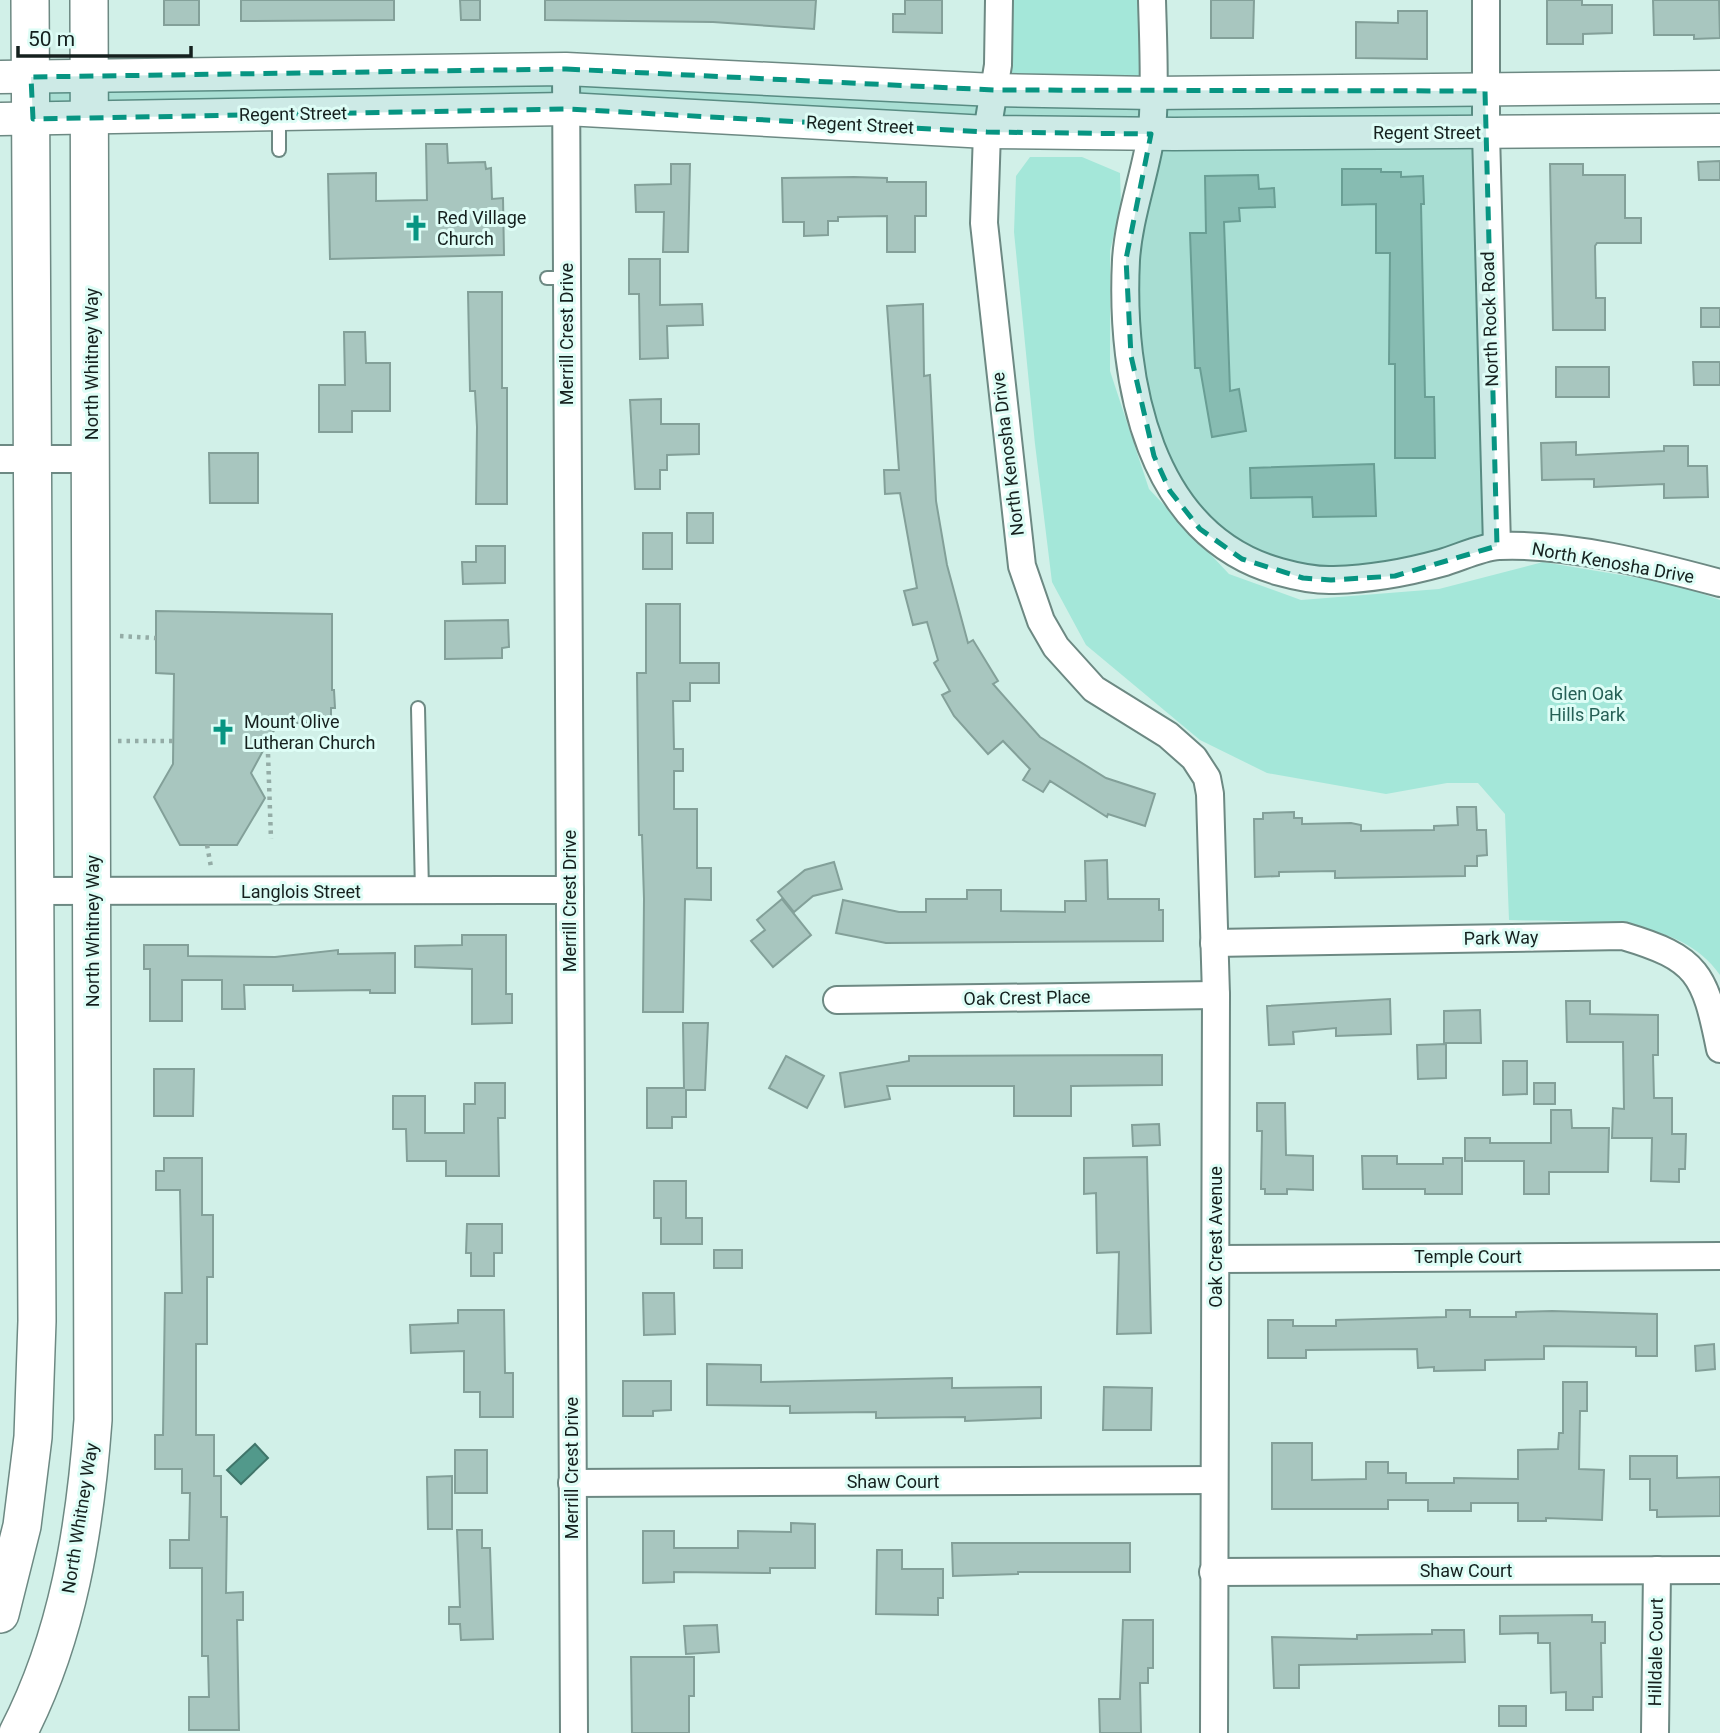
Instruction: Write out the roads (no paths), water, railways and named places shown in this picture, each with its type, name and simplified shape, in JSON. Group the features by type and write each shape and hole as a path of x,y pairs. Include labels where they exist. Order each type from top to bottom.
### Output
{"main road":[{"path":"0,1614 22,1527 33,1437 38,1187 33,891 15,459 16,77 30,0"},
{"name":"North Whitney Way","path":"18,1733 42,1686 63,1619 78,1551 89,1479 93,1420 93,459 89,0"}],"street":[{"name":"North Kenosha Drive","path":"999,0 998,65 987,132 984,180 987,268 1022,566 1032,600 1056,647 1094,689 1168,735 1184,749"},
{"name":"North Kenosha Drive","path":"1152,0 1153,114 1126,259 1131,355 1139,404 1154,456 1170,491 1200,529 1256,566 1303,578 1331,580 1395,576 1497,546 1549,549 1616,559 1720,583"},
{"name":"North Rock Road","path":"1486,0 1485,91 1497,546"},
{"name":"Regent Street","path":"16,77 566,69 994,90 1153,114 1486,133 1720,130"},
{"name":"Merrill Crest Drive","path":"566,69 557,278 570,890 574,1733"},
{"name":"Regent Street","path":"16,119 566,109 987,132 1153,114 1485,91 1720,87"},
{"path":"15,459 93,459"},
{"name":"Oak Crest Avenue","path":"1184,749 1194,758 1207,778 1210,794 1216,996 1214,1733"},
{"name":"Langlois Street","path":"33,891 570,890"},
{"name":"Park Way","path":"1214,943 1623,936 1660,947 1699,976 1714,1019 1720,1049"},
{"name":"Oak Crest Place","path":"837,1000 1216,996"},
{"name":"Temple Court","path":"1217,1259 1720,1256"},
{"name":"Shaw Court","path":"572,1483 1214,1480"},
{"name":"Hilldale Court","path":"1655,1733 1657,1570"},
{"name":"Shaw Court","path":"1213,1572 1720,1570"}],"lane":[{"path":"279,114 279,150"},
{"path":"418,708 422,891"}],"place":[{"name":"Red Village Church","path":"416,228"},
{"name":"Mount Olive Lutheran Church","path":"223,732"}],"park label":[{"name":"Glen Oak Hills Park","path":"1587,704"}]}
